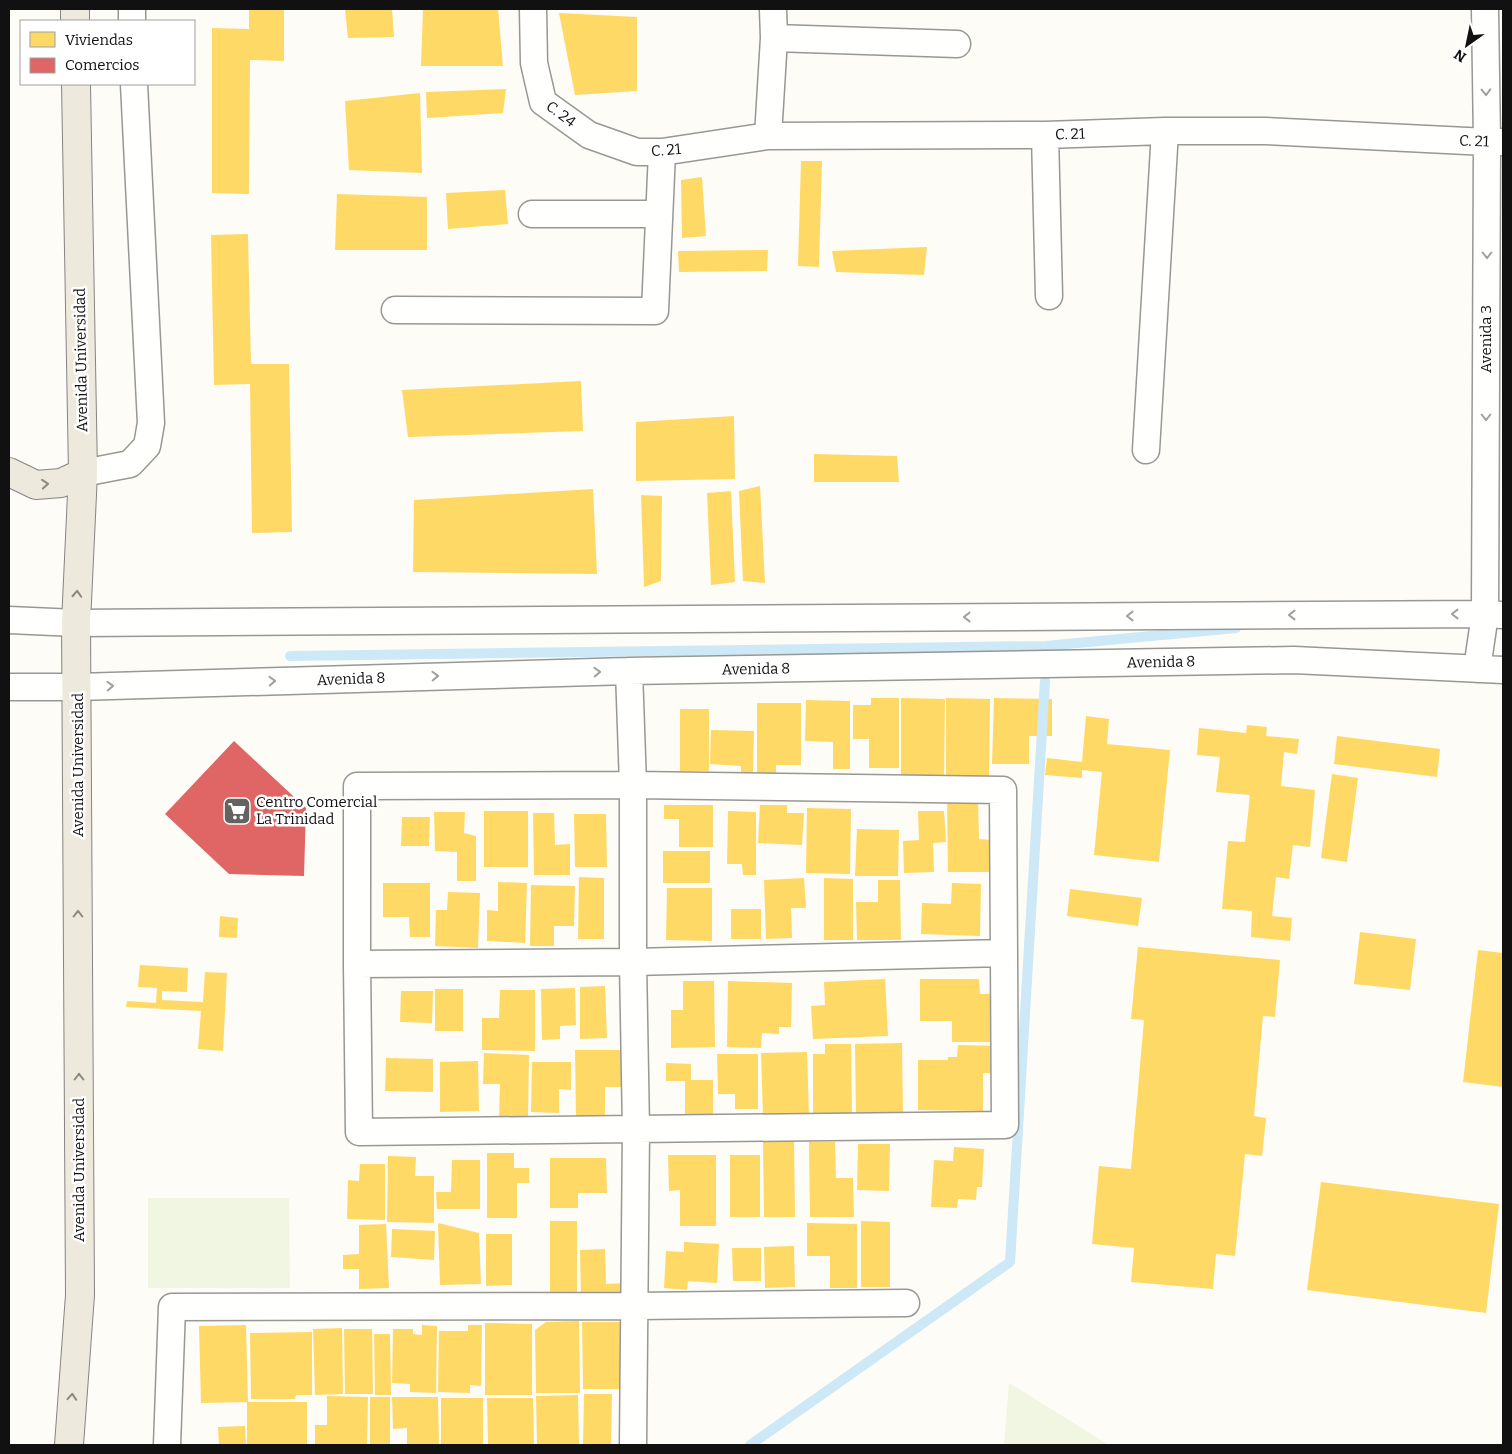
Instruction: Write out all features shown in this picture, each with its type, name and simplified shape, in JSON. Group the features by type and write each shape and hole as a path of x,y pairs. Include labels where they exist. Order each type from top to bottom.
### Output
{"main road":[{"name":"Avenida Universidad","path":"69,1445 80,1295 76,623 83,473 76,85"},
{"path":"9,472 36,484 60,482 83,473"}],"street":[{"name":"C. 24","path":"534,9 534,64 542,102 589,135 649,152"},
{"path":"768,136 774,38 773,9"},
{"name":"Avenida 3","path":"1477,669 1494,615 1495,142 1485,9"},
{"path":"774,38 957,44"},
{"path":"83,473 130,464 147,446 151,423 134,85"},
{"name":"C. 21","path":"649,152 768,136 1045,135 1265,131 1495,142"},
{"path":"1146,450 1165,132"},
{"path":"1045,135 1050,296"},
{"path":"396,310 655,311 658,214 649,152"},
{"path":"532,214 658,214"},
{"path":"9,620 76,623 1494,615"},
{"name":"Avenida 8","path":"9,687 629,671 1294,660 1503,670"},
{"path":"629,671 633,785 633,962 636,1130 636,1306 633,1445"},
{"path":"633,785 1003,790 1004,953 1006,1125 359,1132 357,786 633,785"},
{"path":"357,964 633,962 1004,953"},
{"path":"167,1445 172,1307 636,1306 906,1303"}],"green space":[{"path":"148,1198 289,1198 290,1288 148,1288"},
{"path":"1009,1383 1109,1445 1004,1445"}],"building: Viviendas":[{"path":"249,9 284,9 284,61 250,60 249,194 212,193 212,28 249,29"},
{"path":"345,9 392,9 394,37 348,38"},
{"path":"423,9 498,9 503,66 421,66"},
{"path":"559,13 637,17 637,91 575,95"},
{"path":"506,89 503,113 427,118 426,92"},
{"path":"420,93 422,173 349,170 345,101"},
{"path":"801,161 822,161 819,267 798,266"},
{"path":"702,177 706,236 682,238 681,180"},
{"path":"505,190 508,224 448,229 446,193"},
{"path":"337,194 427,197 427,250 335,250"},
{"path":"248,234 251,364 289,364 292,532 252,533 250,384 214,385 211,235"},
{"path":"927,247 924,275 836,272 832,251"},
{"path":"768,250 767,271 679,272 678,251"},
{"path":"581,381 583,431 408,437 402,390"},
{"path":"734,416 735,479 636,481 636,422"},
{"path":"814,454 897,456 899,482 814,482"},
{"path":"760,486 765,583 743,581 739,491"},
{"path":"593,489 597,574 413,572 414,500"},
{"path":"731,491 735,582 711,585 707,493"},
{"path":"641,495 662,496 661,581 644,587"},
{"path":"871,698 899,698 899,768 869,768 869,739 853,739 853,705 871,705"},
{"path":"901,698 945,699 944,778 901,777"},
{"path":"946,698 990,699 989,779 946,778"},
{"path":"994,698 1052,699 1052,736 1029,736 1029,764 992,764"},
{"path":"806,700 850,701 850,769 833,769 833,742 805,741"},
{"path":"757,703 801,703 801,765 776,765 776,780 757,779"},
{"path":"680,709 709,709 709,771 680,771"},
{"path":"1086,716 1109,719 1107,744 1170,750 1159,862 1094,855 1102,772 1082,770 1082,778 1045,775 1047,758 1082,762"},
{"path":"1247,725 1267,727 1266,736 1299,739 1297,754 1284,752 1281,786 1315,790 1310,847 1293,845 1289,879 1276,877 1272,916 1292,918 1290,941 1251,937 1252,911 1222,909 1228,841 1245,842 1250,795 1216,792 1220,757 1197,755 1199,728 1246,733"},
{"path":"711,730 754,731 753,773 741,772 741,766 710,764"},
{"path":"1337,736 1440,749 1437,777 1334,764"},
{"path":"1332,774 1358,778 1347,862 1321,858"},
{"path":"978,798 979,839 991,840 992,872 948,872 947,799"},
{"path":"664,805 713,805 713,847 679,847 679,819 664,819"},
{"path":"760,805 787,805 787,813 804,813 802,845 758,843"},
{"path":"807,808 851,809 850,874 806,873"},
{"path":"484,811 528,811 528,867 484,867"},
{"path":"728,811 756,812 756,875 743,875 742,864 727,864"},
{"path":"918,811 944,811 946,842 933,843 934,872 904,873 903,841 919,840"},
{"path":"434,812 465,812 464,833 476,836 476,881 457,881 457,852 435,851"},
{"path":"533,813 554,813 555,845 570,844 570,875 534,875"},
{"path":"574,814 606,814 607,867 575,867"},
{"path":"402,817 430,817 429,846 401,846"},
{"path":"857,829 899,830 898,876 855,876"},
{"path":"663,851 710,851 710,883 663,883"},
{"path":"579,877 604,878 604,939 578,939"},
{"path":"804,878 806,908 791,908 792,938 766,939 764,880"},
{"path":"824,878 853,879 853,940 824,940"},
{"path":"878,880 900,880 901,940 857,940 856,902 878,902"},
{"path":"498,882 527,883 525,943 487,941 487,910 498,911"},
{"path":"383,883 430,883 430,937 410,937 409,917 383,917"},
{"path":"952,883 981,884 980,936 921,934 922,903 951,904"},
{"path":"531,885 575,886 574,926 554,926 554,946 530,946"},
{"path":"667,888 712,888 712,941 666,940"},
{"path":"1070,889 1142,898 1138,926 1067,916"},
{"path":"448,892 480,893 478,948 435,946 436,910 447,910"},
{"path":"731,909 761,909 761,939 731,939"},
{"path":"220,916 238,918 237,938 219,937"},
{"path":"1360,932 1416,939 1410,990 1354,984"},
{"path":"1138,947 1280,960 1275,1017 1263,1016 1254,1116 1266,1118 1262,1156 1245,1154 1235,1256 1216,1254 1213,1289 1131,1282 1134,1248 1092,1244 1099,1166 1131,1169 1144,1020 1131,1019"},
{"path":"1478,950 1503,953 1503,1087 1463,1082"},
{"path":"140,965 188,968 187,992 162,991 162,1000 203,1002 205,972 227,973 223,1051 198,1049 201,1011 126,1007 127,1001 156,1003 157,988 138,987"},
{"path":"885,979 888,1036 813,1039 811,1006 825,1005 824,982"},
{"path":"920,979 979,979 980,994 997,994 997,1042 952,1042 952,1021 920,1021"},
{"path":"683,981 714,981 715,1047 671,1048 671,1010 683,1010"},
{"path":"728,981 792,983 791,1027 779,1027 779,1034 762,1033 761,1048 727,1047"},
{"path":"605,986 607,1038 580,1039 580,987"},
{"path":"575,988 576,1025 560,1026 560,1039 542,1040 541,989"},
{"path":"435,989 463,989 463,1031 435,1031"},
{"path":"500,990 535,990 535,1051 482,1050 482,1018 499,1018"},
{"path":"401,991 433,991 432,1023 400,1022"},
{"path":"902,1043 903,1115 856,1116 855,1044"},
{"path":"825,1044 851,1044 852,1115 813,1115 813,1054 825,1054"},
{"path":"958,1045 999,1046 999,1073 983,1073 983,1111 918,1110 918,1060 948,1060 948,1057 957,1057"},
{"path":"575,1050 625,1050 625,1087 605,1087 605,1116 576,1116"},
{"path":"807,1052 809,1116 763,1117 761,1053"},
{"path":"484,1053 529,1055 528,1121 499,1119 500,1084 483,1084"},
{"path":"717,1054 758,1054 758,1109 735,1109 735,1094 718,1094"},
{"path":"386,1058 433,1059 433,1092 385,1091"},
{"path":"478,1061 479,1111 440,1112 440,1062"},
{"path":"532,1062 571,1062 571,1090 559,1089 559,1113 531,1112"},
{"path":"666,1063 691,1064 691,1080 713,1080 713,1115 685,1115 685,1081 666,1081"},
{"path":"794,1140 795,1217 764,1217 763,1141"},
{"path":"809,1142 835,1142 836,1178 853,1178 854,1217 810,1217"},
{"path":"858,1144 890,1144 889,1191 857,1190"},
{"path":"954,1147 984,1149 982,1187 977,1187 976,1200 958,1199 957,1208 931,1207 934,1160 953,1161"},
{"path":"487,1153 514,1153 514,1168 529,1168 529,1183 517,1183 517,1218 487,1218"},
{"path":"668,1155 716,1155 716,1226 680,1226 680,1190 669,1191"},
{"path":"730,1155 760,1155 760,1217 730,1217"},
{"path":"388,1156 416,1157 415,1176 434,1176 434,1223 387,1222"},
{"path":"550,1158 606,1158 607,1193 578,1193 578,1208 550,1208"},
{"path":"452,1160 480,1160 480,1209 437,1209 436,1192 451,1192"},
{"path":"360,1164 385,1164 385,1220 347,1219 348,1180 359,1181"},
{"path":"1321,1182 1499,1204 1486,1313 1307,1290"},
{"path":"550,1221 577,1221 577,1294 550,1293"},
{"path":"861,1221 890,1222 890,1287 861,1287"},
{"path":"438,1223 479,1233 481,1284 440,1285"},
{"path":"807,1223 857,1224 857,1288 830,1288 830,1256 807,1256"},
{"path":"386,1224 389,1288 359,1289 359,1269 343,1269 343,1255 359,1254 359,1225"},
{"path":"392,1229 435,1231 434,1260 391,1257"},
{"path":"486,1234 512,1234 512,1285 486,1286"},
{"path":"684,1242 719,1244 717,1283 688,1281 687,1290 664,1288 666,1251 684,1252"},
{"path":"794,1246 795,1287 765,1288 764,1247"},
{"path":"732,1248 761,1248 761,1281 733,1281"},
{"path":"605,1249 606,1284 626,1283 626,1296 581,1296 580,1250"},
{"path":"579,1321 580,1393 536,1393 535,1330 546,1322"},
{"path":"582,1322 626,1322 626,1389 583,1389"},
{"path":"485,1323 532,1324 532,1395 485,1395"},
{"path":"246,1325 248,1402 201,1403 199,1326"},
{"path":"422,1325 437,1326 436,1393 410,1392 410,1384 392,1383 393,1329 413,1329 413,1334 422,1335"},
{"path":"468,1325 482,1325 481,1386 470,1385 470,1393 438,1392 439,1331 468,1331"},
{"path":"342,1328 343,1394 315,1395 313,1329"},
{"path":"344,1329 372,1329 373,1394 345,1394"},
{"path":"312,1332 312,1395 296,1395 295,1399 251,1399 250,1333"},
{"path":"374,1334 390,1334 391,1395 375,1395"},
{"path":"584,1394 612,1394 611,1445 583,1445"},
{"path":"578,1395 579,1445 537,1445 536,1396"},
{"path":"327,1396 368,1397 367,1445 315,1445 315,1425 327,1425"},
{"path":"370,1397 390,1397 390,1445 370,1445"},
{"path":"392,1397 438,1397 439,1445 407,1445 407,1428 393,1429"},
{"path":"441,1398 483,1398 483,1445 441,1445"},
{"path":"487,1398 533,1398 534,1445 488,1445"},
{"path":"247,1402 307,1402 307,1445 247,1445"},
{"path":"245,1426 246,1445 219,1445 218,1427"}],"building: Comercios":[{"name":"Centro Comercial La Trinidad","path":"234,741 306,808 304,876 229,874 165,814"}],"waterway":[{"path":"290,656 1046,646 1236,628"},
{"path":"750,1445 1010,1262 1045,681"}],"place":[{"name":"Centro Comercial La Trinidad","path":"237,811"}]}
